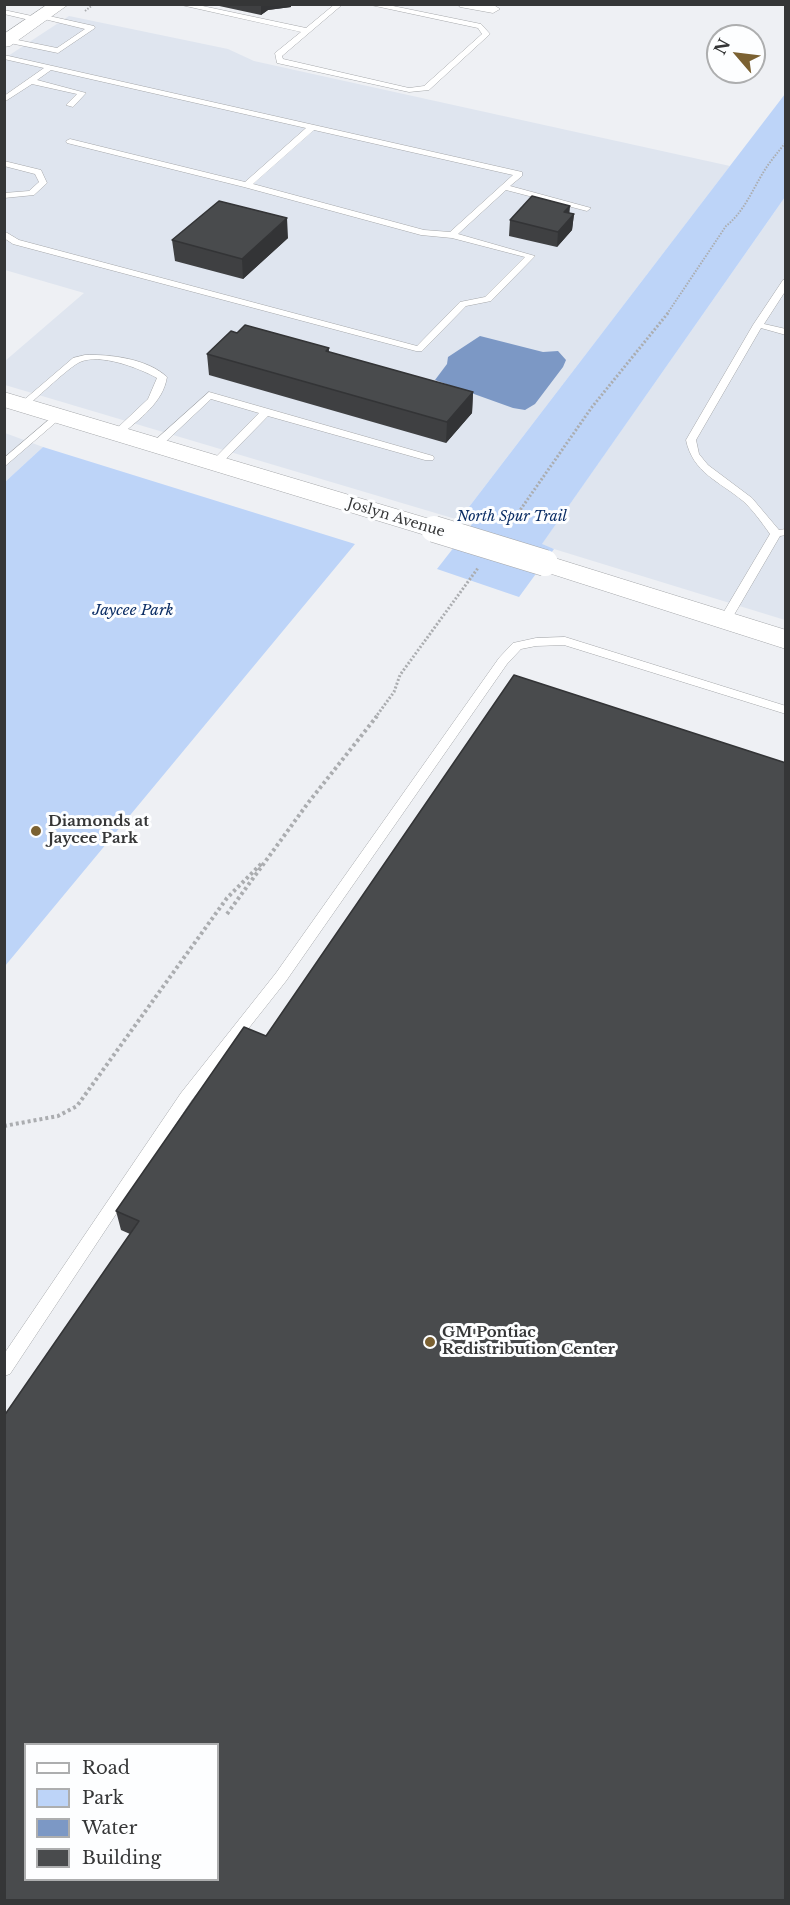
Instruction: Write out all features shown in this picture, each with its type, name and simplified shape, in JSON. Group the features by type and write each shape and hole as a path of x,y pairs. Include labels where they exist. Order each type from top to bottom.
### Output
{"main road":[{"path":"6,46 61,4"},
{"name":"Joslyn Avenue","path":"14,402 545,563 786,640"}],"street":[{"path":"465,4 493,9"}],"lane":[{"path":"180,4 307,31"},
{"path":"340,4 278,55 280,61 409,90 426,88 486,34 481,26 369,4"},
{"path":"4,12 92,28 58,51 6,46"},
{"path":"6,46 50,67 519,174 452,235"},
{"path":"4,100 50,67"},
{"path":"31,81 81,93 70,105"},
{"path":"247,185 313,126"},
{"path":"4,245 9,235 16,242 419,349 463,304 488,299 508,276 531,256 452,235 424,232 70,141"},
{"path":"4,163 38,172 43,183 31,193 4,196"},
{"path":"504,187 587,208"},
{"path":"725,620 781,533 748,500 704,467 694,455 691,440 758,325 786,282"},
{"path":"758,325 786,332"},
{"path":"14,402 76,360 87,356 97,356 152,371 162,377 162,386 154,396 117,433"},
{"path":"156,445 209,395 429,458"},
{"path":"216,463 266,412"},
{"path":"5,464 58,415"},
{"path":"4,1369 186,1097 281,977 504,661 518,646 536,642 565,641 786,710"}],"path":[{"path":"4,1126 68,1113 84,1097 227,898 268,857"}],"shaded area":[{"path":"69,16 228,49 254,61 730,166 459,520 5,385 5,361 84,293 5,270 5,58"},
{"path":"785,197 785,620 541,545"},
{"path":"5,433 43,447 5,482"}],"green space":[{"name":"North Spur Trail","path":"785,94 785,197 542,544 554,549 519,597 437,569 472,524 459,520"},
{"name":"Jaycee Park","path":"43,447 355,544 5,966 5,482"}],"water":[{"path":"480,336 543,352 558,351 566,360 535,404 525,410 513,408 435,380 447,364 448,357"}],"building":[{"path":"532,196 570,206 564,212 574,214 558,232 510,220"},
{"path":"219,201 287,218 242,259 172,240"},
{"path":"245,325 329,348 326,351 473,392 447,422 207,354 231,331 237,333"},
{"name":"GM Pontiac Redistribution Center","path":"514,675 786,763 786,1900 4,1900 4,1416 139,1221 116,1211 244,1027 266,1036"}],"place":[{"name":"Diamonds at Jaycee Park","path":"36,831"},
{"name":"GM Pontiac Redistribution Center","path":"430,1342"}]}
